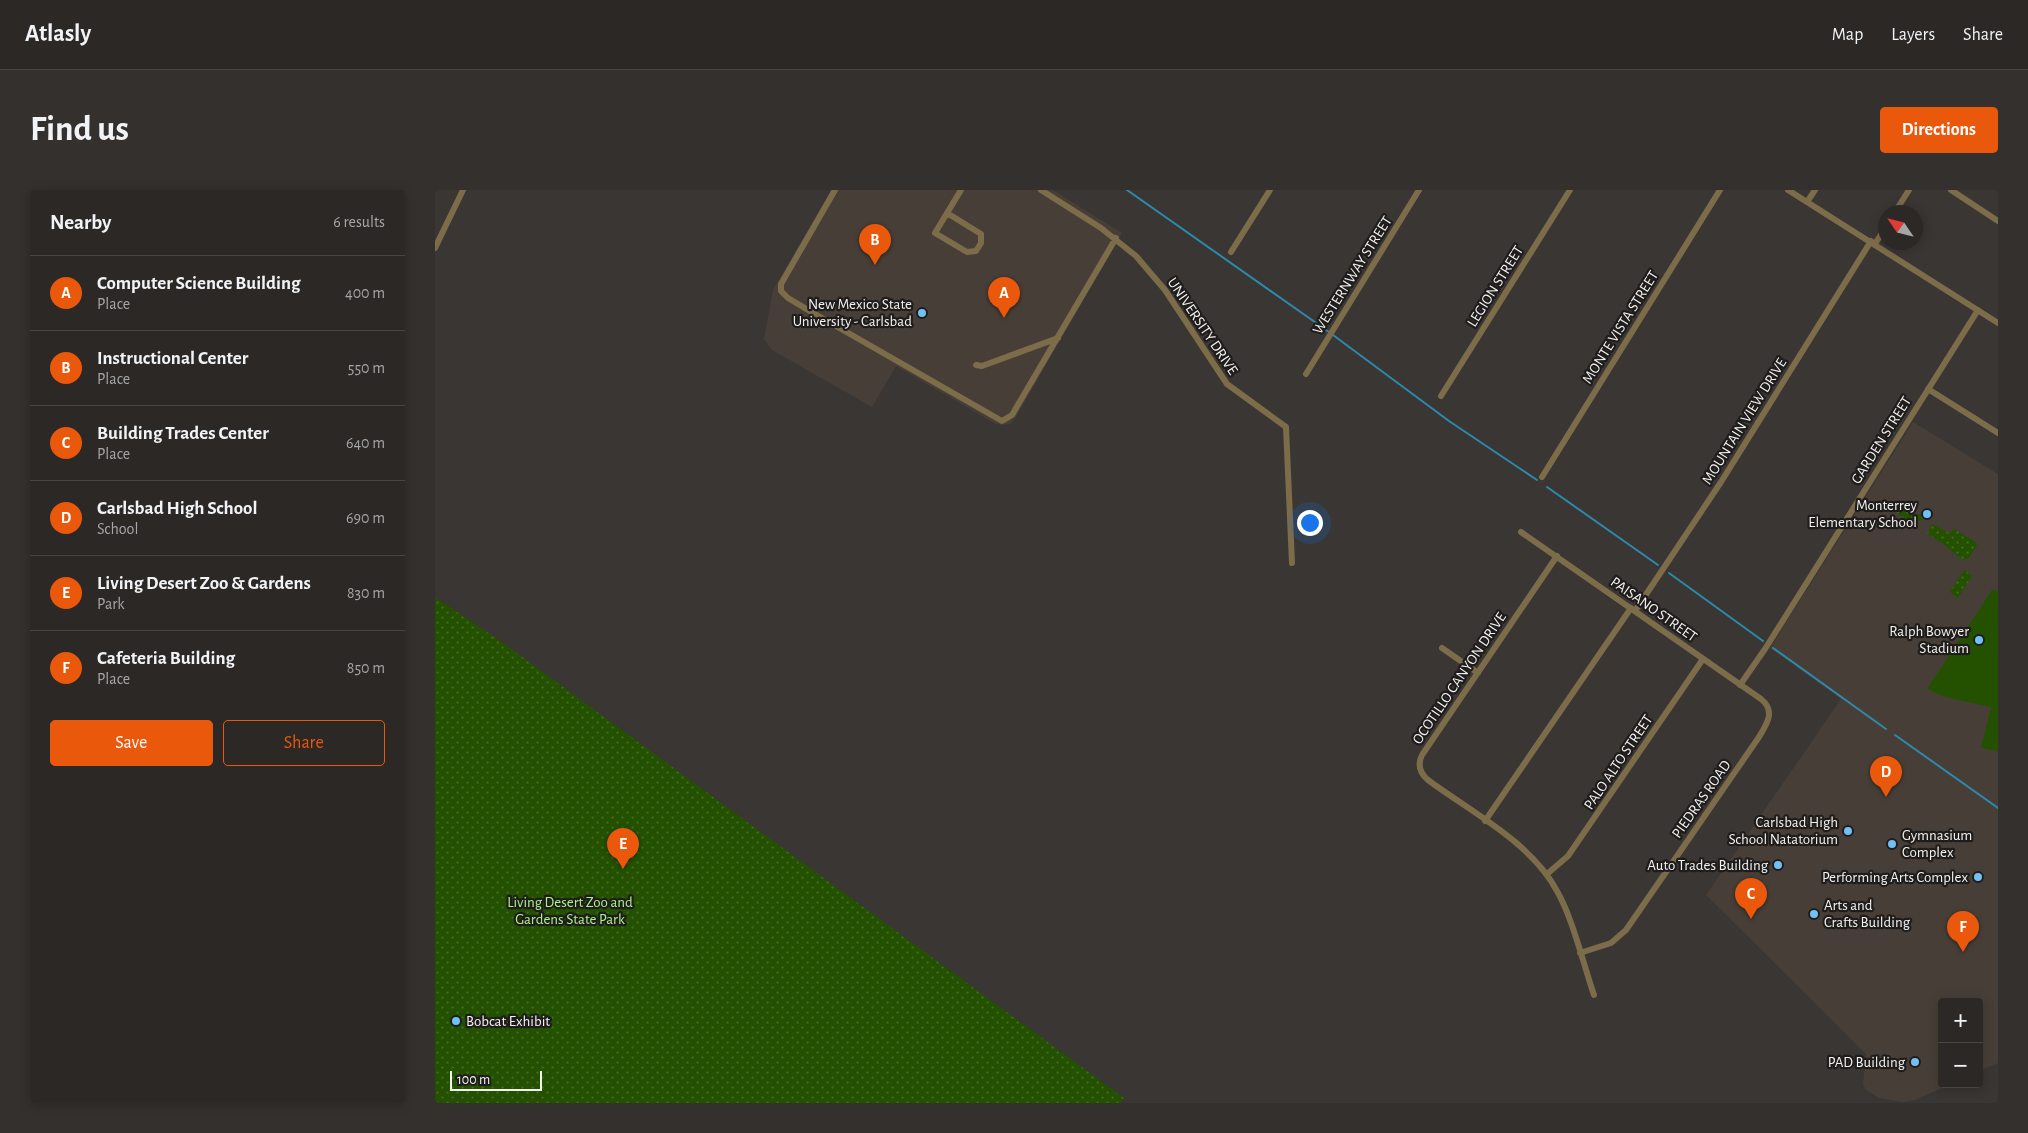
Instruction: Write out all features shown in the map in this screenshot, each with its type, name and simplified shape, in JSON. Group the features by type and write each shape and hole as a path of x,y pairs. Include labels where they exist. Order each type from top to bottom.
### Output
{"street":[{"path":"435,248 463,190"},
{"path":"835,190 781,284 781,291 788,298 1002,421 1012,415 1116,238"},
{"path":"947,213 981,234 983,238 979,248 971,253 967,252 935,233 947,213 961,190"},
{"name":"UNIVERSITY DRIVE","path":"1041,190 1116,238 1145,266 1165,290 1227,384 1286,427 1292,563"},
{"path":"1231,252 1270,190"},
{"name":"WESTERNWAY STREET","path":"1306,374 1419,190"},
{"name":"LEGION STREET","path":"1441,396 1570,190"},
{"name":"MONTE VISTA STREET","path":"1541,477 1721,190"},
{"path":"1788,190 1998,322"},
{"path":"1807,202 1815,190"},
{"path":"1899,205 1909,190"},
{"path":"1951,190 1998,221"},
{"name":"MOUNTAIN VIEW DRIVE","path":"1485,821 1721,482 1878,237"},
{"name":"GARDEN STREET","path":"1740,685 1775,633 1979,310"},
{"path":"976,365 982,366 1057,338"},
{"path":"1928,389 1998,433"},
{"name":"PAISANO STREET","path":"1521,532 1766,703 1769,710"},
{"name":"OCOTILLO CANYON DRIVE","path":"1557,556 1422,755 1419,765 1421,772 1428,780 1517,844 1547,874 1561,899 1593,995"},
{"path":"1442,648 1478,673"},
{"name":"PALO ALTO STREET","path":"1547,874 1568,856 1703,659"},
{"name":"PIEDRAS ROAD","path":"1580,953 1611,943 1626,930 1759,737 1769,720 1769,710"}],"shaded area":[{"name":"New Mexico State University - Carlsbad","path":"831,190 1053,190 1122,233 1016,417 1010,424 996,424 896,366 872,407 772,350 764,339 773,290"},
{"path":"1913,422 1998,474 1998,1063 1983,1069 1983,998 1938,998 1938,1088 1942,1088 1915,1100 1902,1102 1879,1098 1866,1090 1863,1084 1866,1054 1706,895 1841,699 1770,648"}],"green space":[{"path":"1896,501 1914,513 1922,515 1923,520 1917,521 1914,519 1911,523 1891,509"},
{"path":"1932,524 1950,533 1954,529 1976,542 1977,546 1969,558 1963,560 1927,534"},
{"path":"1964,570 1972,576 1958,598 1950,592"},
{"name":"Ralph Bowyer Stadium","path":"1992,590 1998,591 1998,751 1981,748 1991,707 1945,697 1927,689"},
{"name":"Living Desert Zoo and Gardens State Park","path":"435,597 499,640 1124,1098 1120,1103 435,1103"}],"waterway":[{"path":"1127,190 1329,332"},
{"path":"1333,335 1449,421 1537,480"},
{"path":"1547,487 1658,565"},
{"path":"1669,573 1763,641"},
{"path":"1773,648 1886,729"},
{"path":"1895,735 1998,808"}],"place":[{"name":"Instructional Center","path":"875,265"},
{"name":"New Mexico State University - Carlsbad","path":"922,313"},
{"name":"Computer Science Building","path":"1004,318"},
{"name":"Monterrey Elementary School","path":"1927,514"},
{"name":"Ralph Bowyer Stadium","path":"1979,640"},
{"name":"Carlsbad High School","path":"1886,797"},
{"name":"Carlsbad High School Natatorium","path":"1848,831"},
{"name":"Gymnasium Complex","path":"1892,844"},
{"name":"Auto Trades Building","path":"1778,865"},
{"name":"Living Desert Zoo & Gardens","path":"623,869"},
{"name":"Performing Arts Complex","path":"1978,877"},
{"name":"Arts and Crafts Building","path":"1814,914"},
{"name":"Building Trades Center","path":"1751,919"},
{"name":"Cafeteria Building","path":"1963,952"},
{"name":"Bobcat Exhibit","path":"456,1021"},
{"name":"PAD Building","path":"1915,1062"}]}
